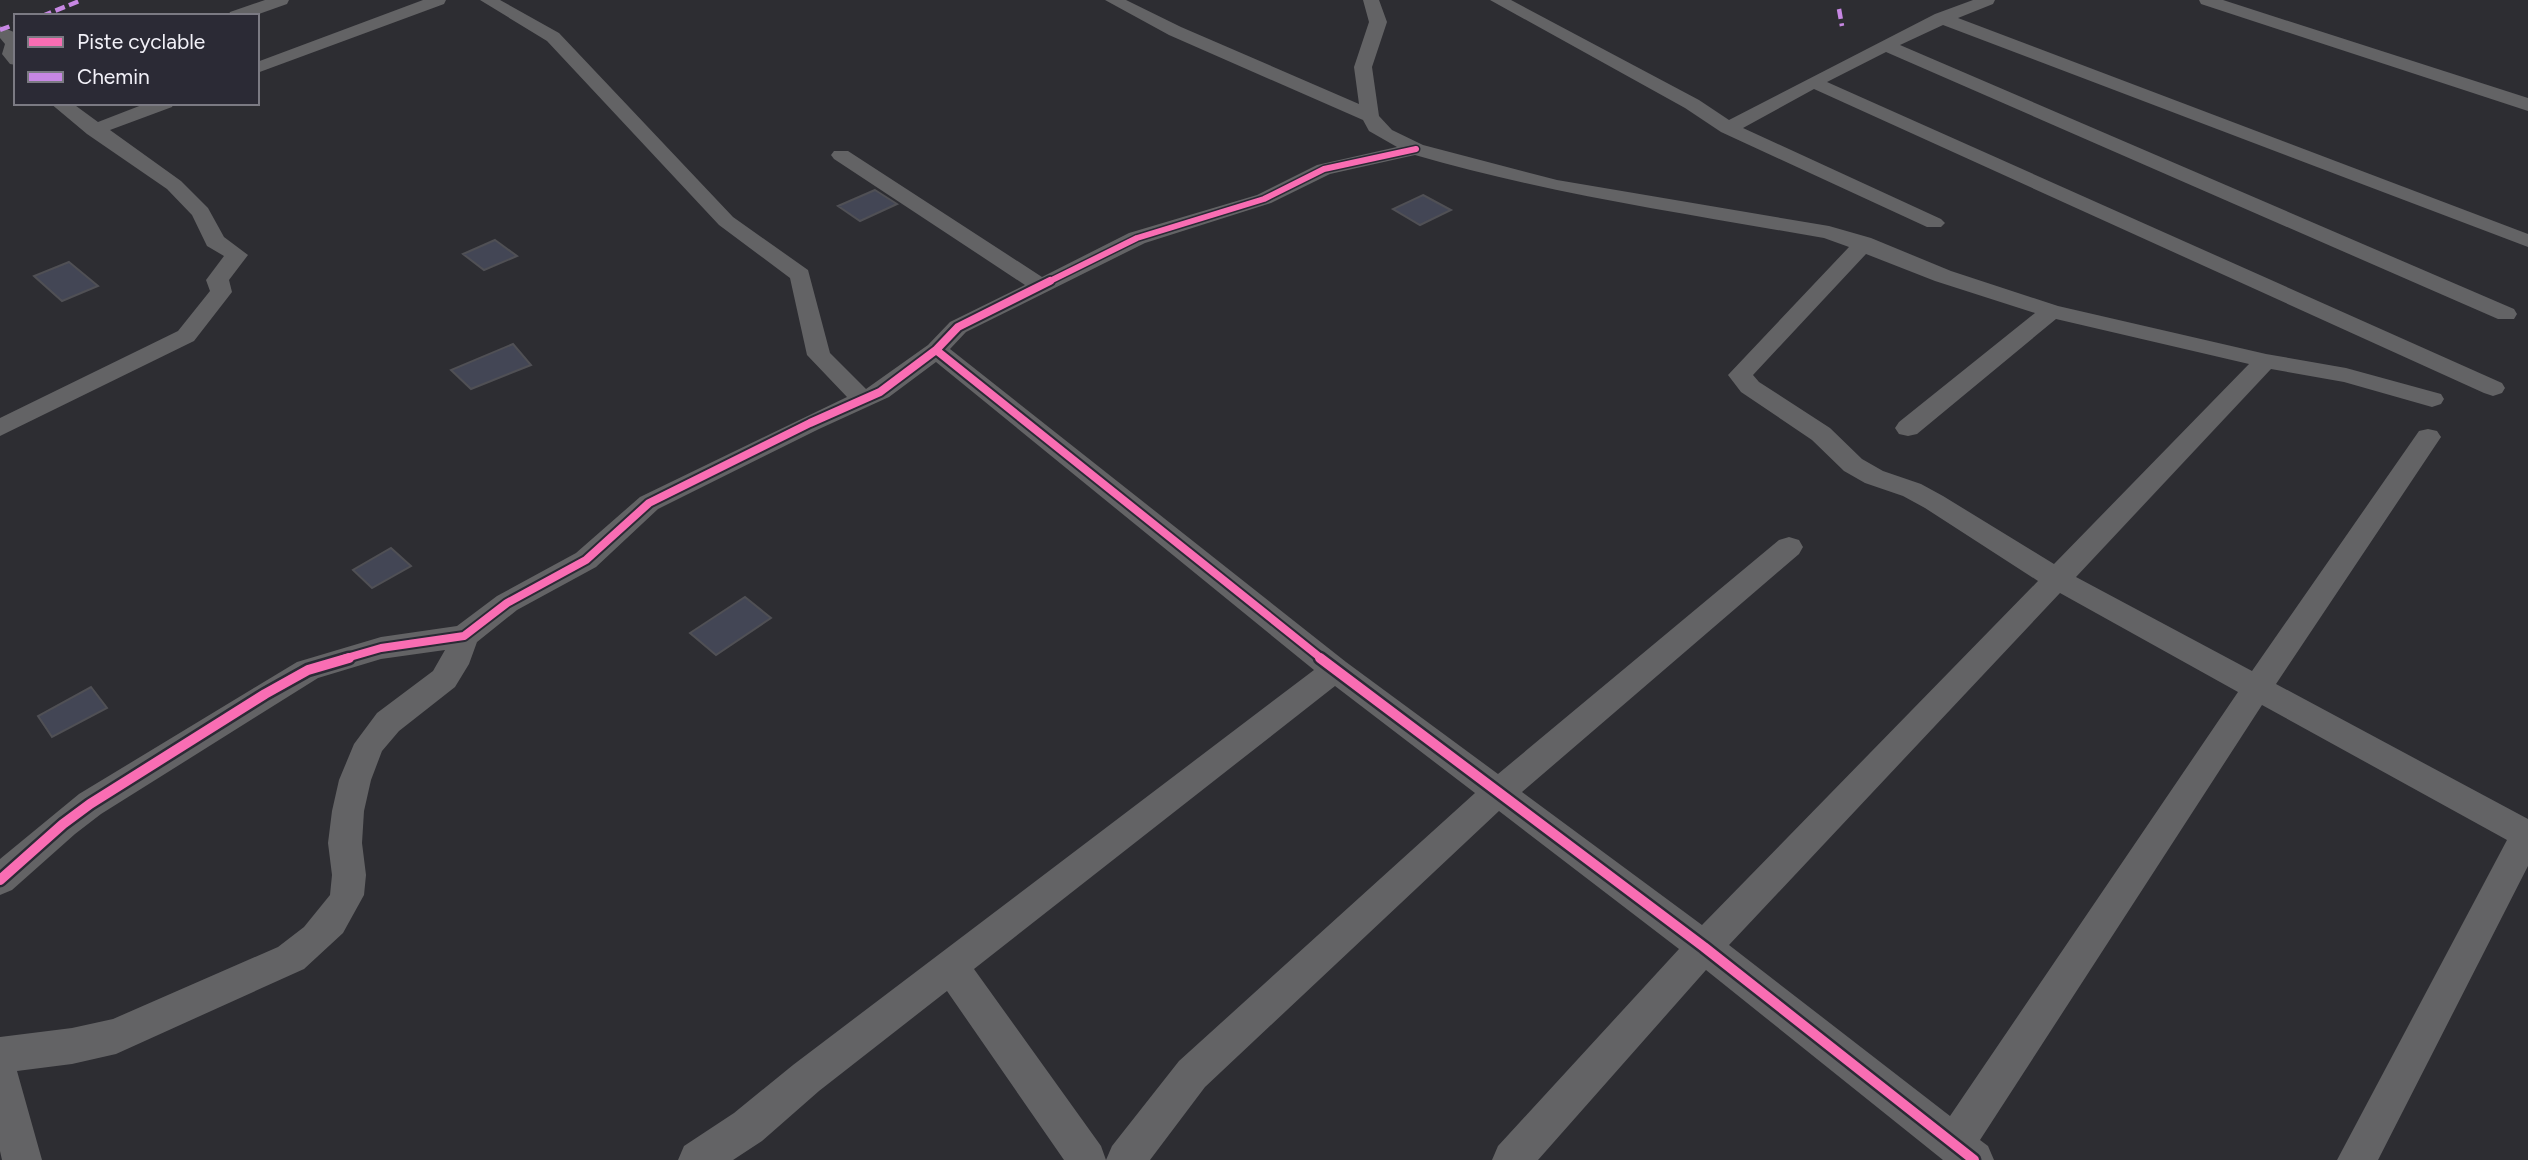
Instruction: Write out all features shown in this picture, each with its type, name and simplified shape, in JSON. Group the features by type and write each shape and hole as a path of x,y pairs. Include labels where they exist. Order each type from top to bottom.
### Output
{"street":[{"path":"242,14 281,0"},
{"path":"259,67 438,0"},
{"path":"488,0 553,37 726,221 800,275 819,355 863,400"},
{"path":"1113,0 1175,31 1370,116"},
{"path":"1371,0 1378,22 1363,67 1370,116 1376,127 1385,134 1416,149 1495,172 1557,186 1829,232 1943,276 2052,311 2266,361 2346,375 2432,399"},
{"path":"1498,0 1692,104 1728,128 1934,223"},
{"path":"1728,128 1886,45 1941,9 1965,9 1987,0"},
{"path":"2207,0 2528,105"},
{"path":"1941,9 2528,241"},
{"path":"0,32 14,42"},
{"path":"1886,45 2506,314"},
{"path":"1813,82 2493,388"},
{"path":"0,428 186,336 221,292 221,285 217,281 237,255 215,241 201,212 174,185 62,105"},
{"path":"94,130 160,105"},
{"path":"0,880 63,824 90,804 265,694 308,670 382,648 464,636 507,603 586,560 649,503 894,383 936,350 958,327 1137,238 1264,199 1311,173 1416,149"},
{"path":"841,156 1041,286"},
{"path":"1863,243 1740,375 1750,387 1821,434 1853,465 1874,477 1912,490 1934,502 2055,578 2528,834 2357,1160"},
{"path":"1908,428 2052,311"},
{"path":"936,350 1335,670 1704,947 1964,1152 2257,688 2428,437"},
{"path":"1513,1160 1704,947 2266,361"},
{"path":"1126,1160 1192,1074 1498,793 1789,547"},
{"path":"0,1055 72,1046 116,1035 291,958 314,940 337,915 347,895 351,877 345,846 349,798 373,736 386,721 445,678 453,666 464,636"},
{"path":"698,1160 748,1127 806,1078 1335,670"},
{"path":"951,966 1087,1160"},
{"path":"0,1074 22,1160"}],"building":[{"path":"875,190 897,204 860,221 838,206"},
{"path":"1423,195 1451,210 1420,225 1393,209"},
{"path":"495,240 517,256 484,270 463,254"},
{"path":"69,262 98,286 62,301 34,276"},
{"path":"513,344 531,365 471,389 451,370"},
{"path":"391,548 411,566 372,588 353,570"},
{"path":"745,597 771,618 716,655 690,633"},
{"path":"91,687 107,708 52,737 38,716"}],"marked path":[{"path":"47,14 82,0"},
{"path":"1839,9 1842,26"},
{"path":"0,30 14,25"}],"cycle path":[{"path":"0,880 63,824 90,804 265,694 308,670 381,648 464,636 507,603 586,560 649,503 810,423 880,392 936,350 958,327 1137,238 1264,199 1324,169 1416,149"},
{"path":"936,350 1335,670 1704,947 1974,1160"}]}
